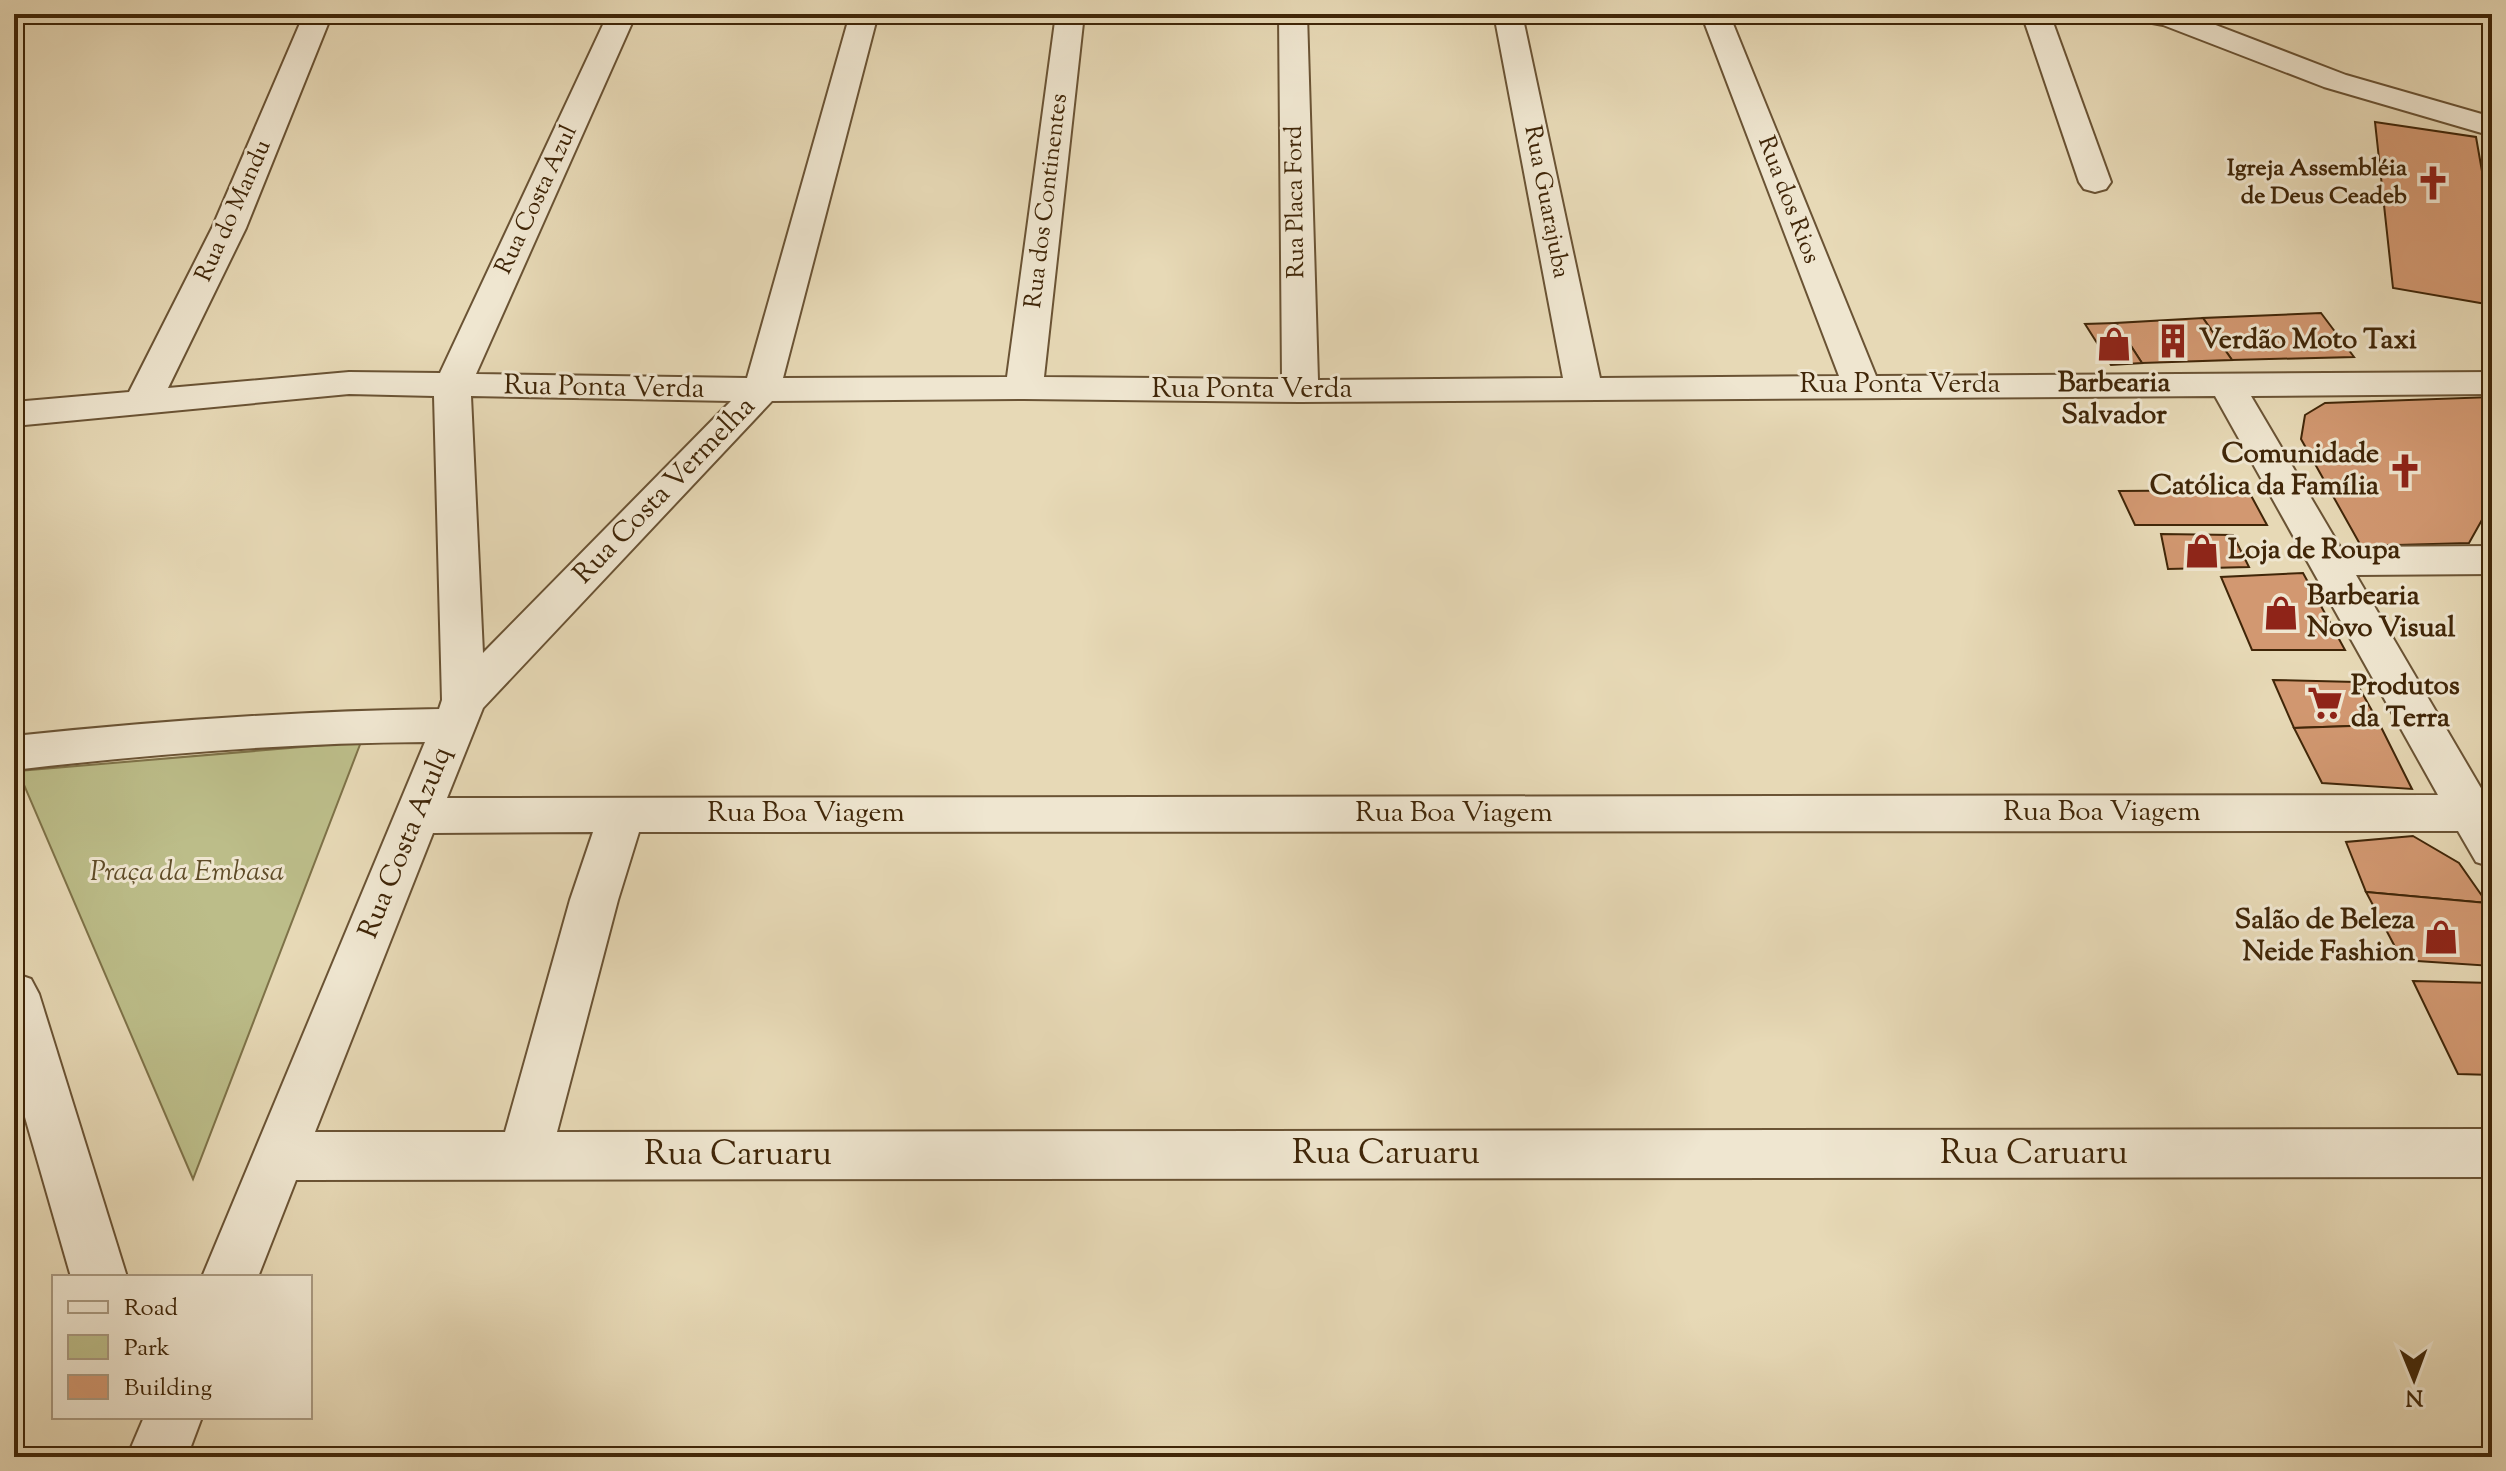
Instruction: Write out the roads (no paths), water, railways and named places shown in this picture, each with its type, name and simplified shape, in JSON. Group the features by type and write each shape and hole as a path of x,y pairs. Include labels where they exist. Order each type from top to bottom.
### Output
{"street":[{"name":"Rua do Mandu","path":"142,403 229,228 318,14"},
{"name":"Rua Costa Azul","path":"452,386 622,14"},
{"name":"Rua Costa Vermelha","path":"458,712 762,390 864,14"},
{"name":"Rua dos Continentes","path":"1024,388 1070,14"},
{"name":"Rua Placa Ford","path":"1293,14 1300,391"},
{"name":"Rua Guarajuba","path":"1508,14 1584,390"},
{"name":"Rua dos Rios","path":"1715,14 1861,385"},
{"path":"2036,14 2095,182"},
{"path":"2161,15 2321,76 2492,127"},
{"name":"Rua Ponta Verda","path":"14,414 349,383 762,390 1024,388 1300,391 2492,383"},
{"path":"2226,384 2327,561 2485,825"},
{"name":"Rua Costa Azulq","path":"231,1275 458,712 452,386"},
{"path":"2327,561 2492,560"},
{"path":"14,753 156,737 458,712"},
{"path":"525,1155 594,900 622,814"},
{"name":"Rua Boa Viagem","path":"417,816 622,814 2485,825"},
{"path":"14,994 98,1275"},
{"name":"Rua Caruaru","path":"279,1156 2492,1153"},
{"path":"142,1419 155,1457"},
{"path":"155,1457 172,1419"}],"place":[{"name":"Igreja Assembléia de Deus Ceadeb","path":"2433,183"},
{"name":"Verdão Moto Taxi","path":"2173,341"},
{"name":"Barbearia Salvador","path":"2114,344"},
{"name":"Comunidade Católica da Família","path":"2405,471"},
{"name":"Loja de Roupa","path":"2202,551"},
{"name":"Barbearia Novo Visual","path":"2281,613"},
{"name":"Produtos da Terra","path":"2325,703"},
{"name":"Salão de Beleza Neide Fashion","path":"2441,937"}],"park label":[{"name":"Praça da Embasa","path":"187,873"}]}
